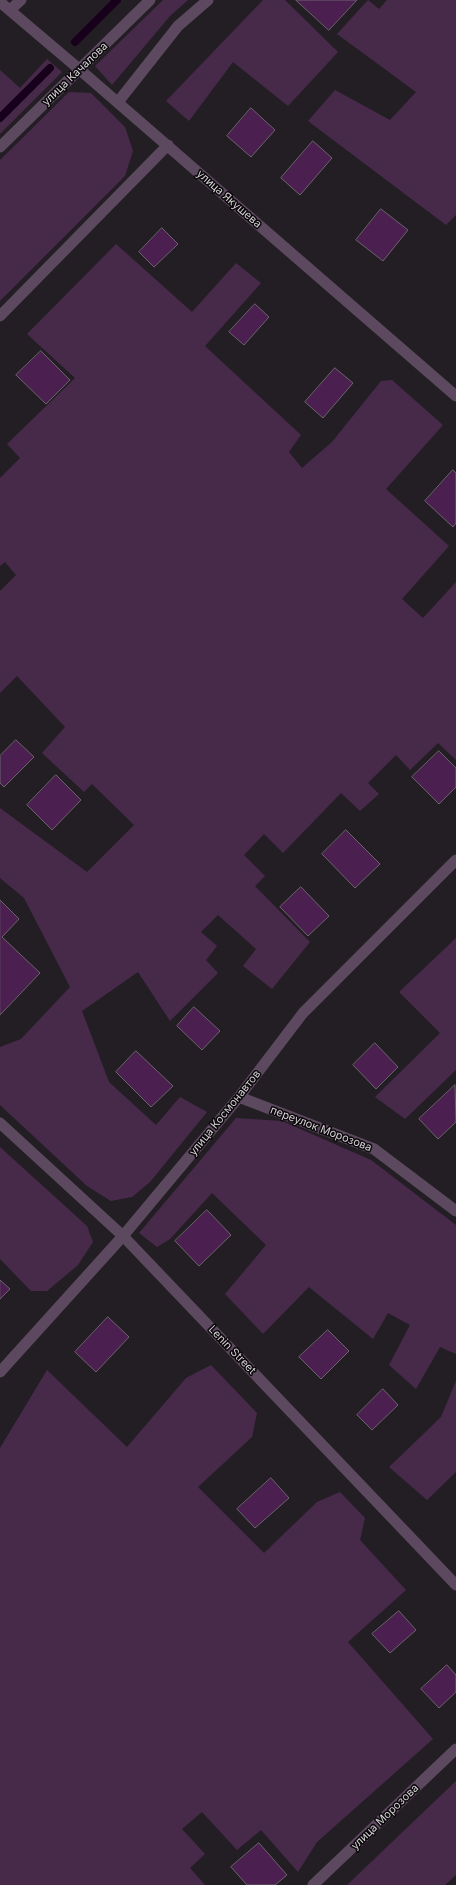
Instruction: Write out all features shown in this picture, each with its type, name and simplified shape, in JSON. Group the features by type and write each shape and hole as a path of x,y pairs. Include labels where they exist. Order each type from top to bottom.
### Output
{"street":[{"path":"10,10 21,0"},
{"name":"улица Качалова","path":"0,147 150,0"},
{"path":"118,102 178,26 208,0"},
{"name":"улица Якушева","path":"0,2 168,145 456,396"},
{"path":"0,316 168,145"},
{"name":"улица Космонавтов","path":"0,1372 123,1236 239,1097 303,1013 456,860"},
{"name":"переулок Морозова","path":"239,1097 374,1149 456,1211"},
{"name":"Lenin Street","path":"0,1123 123,1236 456,1585"},
{"name":"улица Морозова","path":"313,1885 456,1749"}],"shaded area":[{"path":"163,0 188,0 170,16 112,85 95,66"},
{"path":"263,0 285,0 338,52 288,106 233,62 189,121 166,101"},
{"path":"368,0 379,9 387,0 456,0 456,215 446,225 308,121 335,90 390,120 416,92 337,34"},
{"path":"47,59 62,72 0,134 0,70 20,88"},
{"path":"69,92 91,93 125,127 133,151 125,176 0,301 0,160"},
{"path":"116,244 192,312 236,263 261,283 205,346 301,435 289,452 302,468 332,442 381,381 392,380 443,425 386,489 449,546 402,599 423,618 456,582 456,760 438,743 410,770 396,755 368,783 379,794 360,811 341,793 283,853 264,834 244,855 265,876 255,886 310,942 272,989 243,966 256,949 218,915 201,932 217,946 206,960 218,973 170,1021 138,972 82,1011 109,1082 156,1125 180,1097 207,1112 150,1182 132,1197 111,1201 87,1186 0,1105 0,1047 21,1039 70,987 24,898 0,878 0,808 87,872 134,825 92,784 84,792 42,753 65,727 17,676 0,693 0,591 16,575 5,562 0,566 0,478 20,458 7,444 75,378 27,334"},
{"path":"456,938 456,1070 405,1119 375,1097 440,1033 399,992"},
{"path":"236,1118 282,1121 371,1160 456,1225 456,1354 440,1347 416,1389 389,1365 410,1325 388,1313 373,1339 309,1287 263,1334 225,1294 266,1245 212,1193 170,1239 157,1247 139,1233"},
{"path":"0,1147 87,1226 93,1242 78,1265 47,1291 31,1291 0,1259"},
{"path":"211,1365 257,1413 252,1437 198,1487 264,1553 317,1502 340,1492 365,1518 360,1540 406,1590 348,1642 433,1739 317,1842 298,1872 261,1830 237,1850 202,1812 182,1829 205,1854 190,1868 205,1885 0,1885 0,1448 47,1370 127,1447 186,1378"},
{"path":"456,1381 456,1472 427,1500 389,1467 441,1417"},
{"path":"456,1781 456,1875 445,1885 347,1885"}],"building":[{"path":"296,0 357,0 329,30"},
{"path":"251,108 275,130 251,157 227,136"},
{"path":"313,141 332,158 300,195 281,178"},
{"path":"381,209 408,230 383,261 356,240"},
{"path":"162,228 178,244 154,267 139,252"},
{"path":"255,304 269,317 244,345 229,332"},
{"path":"41,351 70,380 46,404 16,375"},
{"path":"335,368 353,383 323,418 305,402"},
{"path":"453,470 456,473 456,523 453,527 425,501"},
{"path":"16,740 34,757 4,787 0,783 0,756"},
{"path":"439,751 456,768 456,787 439,804 412,777"},
{"path":"56,775 81,800 52,830 27,805"},
{"path":"346,830 380,864 355,888 322,854"},
{"path":"301,887 329,916 308,936 280,907"},
{"path":"0,900 19,919 2,937 40,973 0,1015"},
{"path":"194,1007 220,1031 202,1050 177,1026"},
{"path":"375,1043 398,1067 376,1089 353,1065"},
{"path":"136,1051 173,1086 151,1107 116,1072"},
{"path":"455,1085 456,1122 438,1139 419,1119"},
{"path":"207,1210 231,1235 199,1266 175,1241"},
{"path":"0,1280 10,1289 0,1299"},
{"path":"108,1317 129,1337 96,1372 75,1352"},
{"path":"328,1330 349,1351 321,1379 299,1357"},
{"path":"383,1389 398,1405 372,1430 357,1415"},
{"path":"271,1478 289,1498 255,1528 237,1509"},
{"path":"399,1611 416,1630 390,1653 372,1634"},
{"path":"447,1665 456,1675 456,1692 439,1708 421,1689"},
{"path":"259,1843 287,1875 275,1885 247,1885 231,1867"}],"waterway":[{"path":"75,42 117,0"},
{"path":"0,118 50,68"}]}
